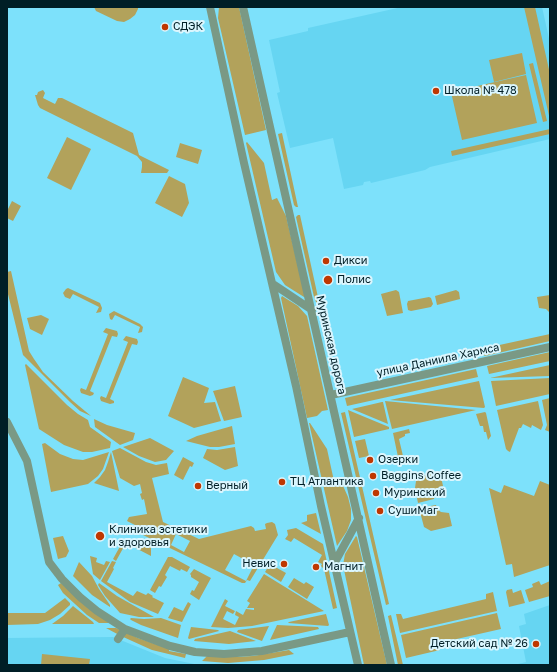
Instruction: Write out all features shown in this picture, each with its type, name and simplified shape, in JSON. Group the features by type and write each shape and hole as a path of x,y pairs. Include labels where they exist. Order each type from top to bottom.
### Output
{"street":[{"name":"Муринская дорога","path":"244,7 391,665"},
{"path":"211,8 244,163 273,284 321,506 358,665"},
{"path":"273,284 312,310"},
{"name":"улица Даниила Хармса","path":"331,395 550,347"},
{"path":"7,422 27,461 49,562 62,579 80,597 97,611 125,629 170,646 195,652 224,654 262,651 350,632"},
{"path":"335,562 359,518"},
{"path":"118,639 125,629"}],"shaded area":[{"path":"94,7 138,7 138,9 135,15 124,22 117,21 96,11"},
{"path":"219,7 239,7 266,130 245,135 218,18"},
{"name":"Школа № 478","path":"402,7 542,7 550,43 550,139 430,167 425,170 371,183 370,181 364,182 363,185 344,189 333,138 290,148 277,93 280,92 269,40 308,31 308,28"},
{"path":"524,7 535,7 550,74 550,120"},
{"path":"522,53 526,74 494,82 489,60"},
{"path":"533,63 547,121 543,122 529,64"},
{"path":"526,75 537,123 462,140 451,92"},
{"path":"43,90 45,93 43,98 55,104 58,98 62,98 133,133 139,155 169,170 167,173 141,173 142,162 137,156 40,108 35,95"},
{"path":"550,129 550,134 452,156 451,151"},
{"path":"282,133 298,207 294,205 278,134"},
{"path":"67,137 91,149 71,190 47,178"},
{"path":"247,142 264,163 272,200 277,198 286,216 304,297 285,285 276,272"},
{"path":"180,143 202,150 198,164 176,157"},
{"path":"169,176 185,184 189,203 182,217 155,203"},
{"path":"12,201 21,206 13,221 7,218 7,211"},
{"path":"300,215 320,312 314,297 296,217"},
{"path":"11,271 29,351 43,372 91,416 80,411 23,355 7,290 7,272"},
{"path":"68,288 100,303 102,308 101,312 96,313 99,307 73,294 70,299 65,297 63,293"},
{"path":"396,290 399,292 403,313 387,316 381,294"},
{"path":"456,290 459,292 460,299 437,305 435,296"},
{"path":"550,295 550,313 546,309 539,308 537,297"},
{"path":"282,296 298,306 307,316 328,410 322,411 317,416 307,418 281,298"},
{"path":"429,297 431,298 433,304 431,307 411,311 408,310 408,301"},
{"path":"114,311 140,324 143,327 142,332 138,333 140,327 115,315 112,320 110,319 109,314"},
{"path":"41,315 49,319 42,335 30,329 27,318"},
{"path":"106,328 117,331 118,334 117,337 112,336 90,391 94,393 90,396 81,393 80,390 81,388 86,390 108,334 103,332"},
{"path":"550,334 550,341 485,356 481,349"},
{"path":"126,336 137,339 138,342 137,345 132,344 110,399 114,401 114,403 110,404 101,401 100,398 101,396 106,398 128,342 123,340"},
{"path":"550,352 550,361 489,374 487,366"},
{"path":"26,364 67,405 88,420 90,427 111,442 110,448 92,452 83,452 64,445 39,429"},
{"path":"550,365 550,376 490,378"},
{"path":"476,369 478,377 347,406 345,398"},
{"path":"183,377 209,388 204,403 215,402 221,421 194,428 168,416"},
{"path":"550,378 550,394 496,406 491,381"},
{"path":"479,381 484,408 390,400"},
{"path":"235,386 242,417 224,421 213,391"},
{"path":"550,398 550,432 545,430 547,425 542,400"},
{"path":"385,401 476,410 392,429"},
{"path":"538,401 543,425 541,430 532,425 531,428 523,424 521,428 519,428 510,452 508,451 506,449 497,410"},
{"path":"382,402 388,424 352,409"},
{"path":"348,410 389,427 389,429 354,437"},
{"path":"345,412 389,604 386,605 341,413"},
{"path":"485,412 491,436 488,440 486,432 484,432 483,426 480,426 476,414"},
{"path":"94,419 107,425 135,433 133,440 120,445 95,427"},
{"path":"309,423 327,449 334,481 340,479 348,497 351,509 351,520 347,531 337,546"},
{"path":"232,426 235,444 210,447 186,441 197,436"},
{"path":"409,429 410,433 405,434 405,436 399,439 403,456 398,457 393,433"},
{"path":"150,438 174,451 166,460 155,462 139,456 123,447"},
{"path":"365,439 369,456 359,458 355,441"},
{"path":"45,443 60,454 73,459 83,460 109,452 103,469 98,476 88,484 51,492 42,444"},
{"path":"235,447 238,466 225,470 203,458 207,449 217,450"},
{"path":"120,448 146,462 156,465 167,463 169,474 152,478 163,522 199,539 251,526 255,531 266,529 265,524 272,522 275,524 278,535 250,581 247,580 245,583 242,583 143,535 146,526 139,527 127,521 129,517 147,514 144,499 142,500 140,494 142,493 140,484 134,486 120,478 112,451","holes":["176,534 190,541 184,552 171,545","234,554 254,565 246,581 225,570"]},
{"path":"111,452 119,491 94,483 105,470"},
{"path":"183,457 194,463 192,467 190,466 183,480 174,475"},
{"path":"440,472 443,486 439,487 436,491 434,499 418,503 415,488 416,481 422,476"},
{"path":"540,481 550,485 550,565 514,577 512,564 506,565 489,488 501,493 504,485 534,496"},
{"path":"436,505 437,509 441,512 449,513 452,526 431,531 424,527 419,508"},
{"path":"316,513 321,534 301,523 307,521 307,515"},
{"path":"296,528 323,544 337,608 333,609 324,569 321,566 322,564 318,562 322,555 294,538 291,542 285,539 288,535 287,530"},
{"path":"63,536 69,551 66,557 58,559 53,538"},
{"path":"356,536 387,665 364,665 343,565 345,554"},
{"path":"126,540 151,547 151,556 126,543 116,561 113,559 123,541"},
{"path":"90,556 97,558 96,562 104,565 106,561 110,562 100,580 93,574"},
{"path":"168,557 172,557 190,567 187,572 181,569 180,571 170,566 165,575 167,577 155,593 150,590"},
{"path":"112,561 116,562 107,582 133,596 137,591 146,595 148,593 153,596 152,597 164,603 158,614 130,602 101,581"},
{"path":"79,562 92,576 110,607 92,595 73,576"},
{"path":"270,564 286,573 281,582 265,572"},
{"path":"194,569 211,578 199,600 190,594 192,590 194,591 199,582 191,577 190,574"},
{"path":"264,574 324,611 252,626 228,628 211,627 225,599 228,601 225,606 235,611 233,614 227,611 223,619 235,625 239,617 235,615 236,611 243,615 246,609 254,610 254,608 247,608 250,603 247,601"},
{"path":"294,578 304,584 306,582 314,587 307,599 288,587"},
{"path":"539,581 541,585 550,581 550,596 529,602 525,590 533,587 532,584"},
{"path":"61,583 109,623 99,623 87,615 63,593 58,585"},
{"path":"99,583 117,596 154,617 139,617 120,613 105,596 98,585"},
{"path":"512,589 513,593 521,590 525,603 509,607 506,592 507,590"},
{"path":"493,592 497,611 400,633 396,614 401,614 403,619 486,599 486,594"},
{"path":"65,598 70,605 50,620 38,624 7,625 7,613 45,613"},
{"path":"188,602 191,604 182,622 168,618 174,607 183,611"},
{"name":"Детский сад № 26","path":"550,605 550,665 514,665 526,662 519,626 526,624 524,614"},
{"path":"73,606 94,624 52,624 63,616"},
{"path":"497,613 501,629 439,643 440,650 406,658 401,635"},
{"path":"326,614 328,626 288,623 289,622"},
{"path":"391,615 403,665 398,665 388,616"},
{"path":"131,618 161,618 181,625 178,638 141,625 131,620"},
{"path":"277,625 318,627 319,629 270,640"},
{"path":"269,626 262,641 237,632 238,630"},
{"path":"191,627 218,630 219,631 189,639"},
{"path":"106,628 116,628 169,649 169,651 186,654 185,658 152,650"},
{"path":"230,631 256,641 229,644 194,641 195,639"},
{"path":"113,637 165,658 199,665 7,665 7,638"},
{"path":"289,650 294,654 264,660 228,663 202,661 207,656 253,656"},
{"path":"42,654 90,659 89,665 41,665"}],"place":[{"name":"СДЭК","path":"165,27"},
{"name":"Школа № 478","path":"436,91"},
{"name":"Дикси","path":"326,261"},
{"name":"Полис","path":"328,280"},
{"name":"Озерки","path":"370,460"},
{"name":"Baggins Coffee","path":"373,476"},
{"name":"ТЦ Атлантика","path":"282,482"},
{"name":"Верный","path":"198,486"},
{"name":"Муринский","path":"376,493"},
{"name":"СушиМаг","path":"380,511"},
{"name":"Клиника эстетики и здоровья","path":"100,536"},
{"name":"Невис","path":"284,564"},
{"name":"Магнит","path":"316,567"},
{"name":"Детский сад № 26","path":"536,644"}]}
